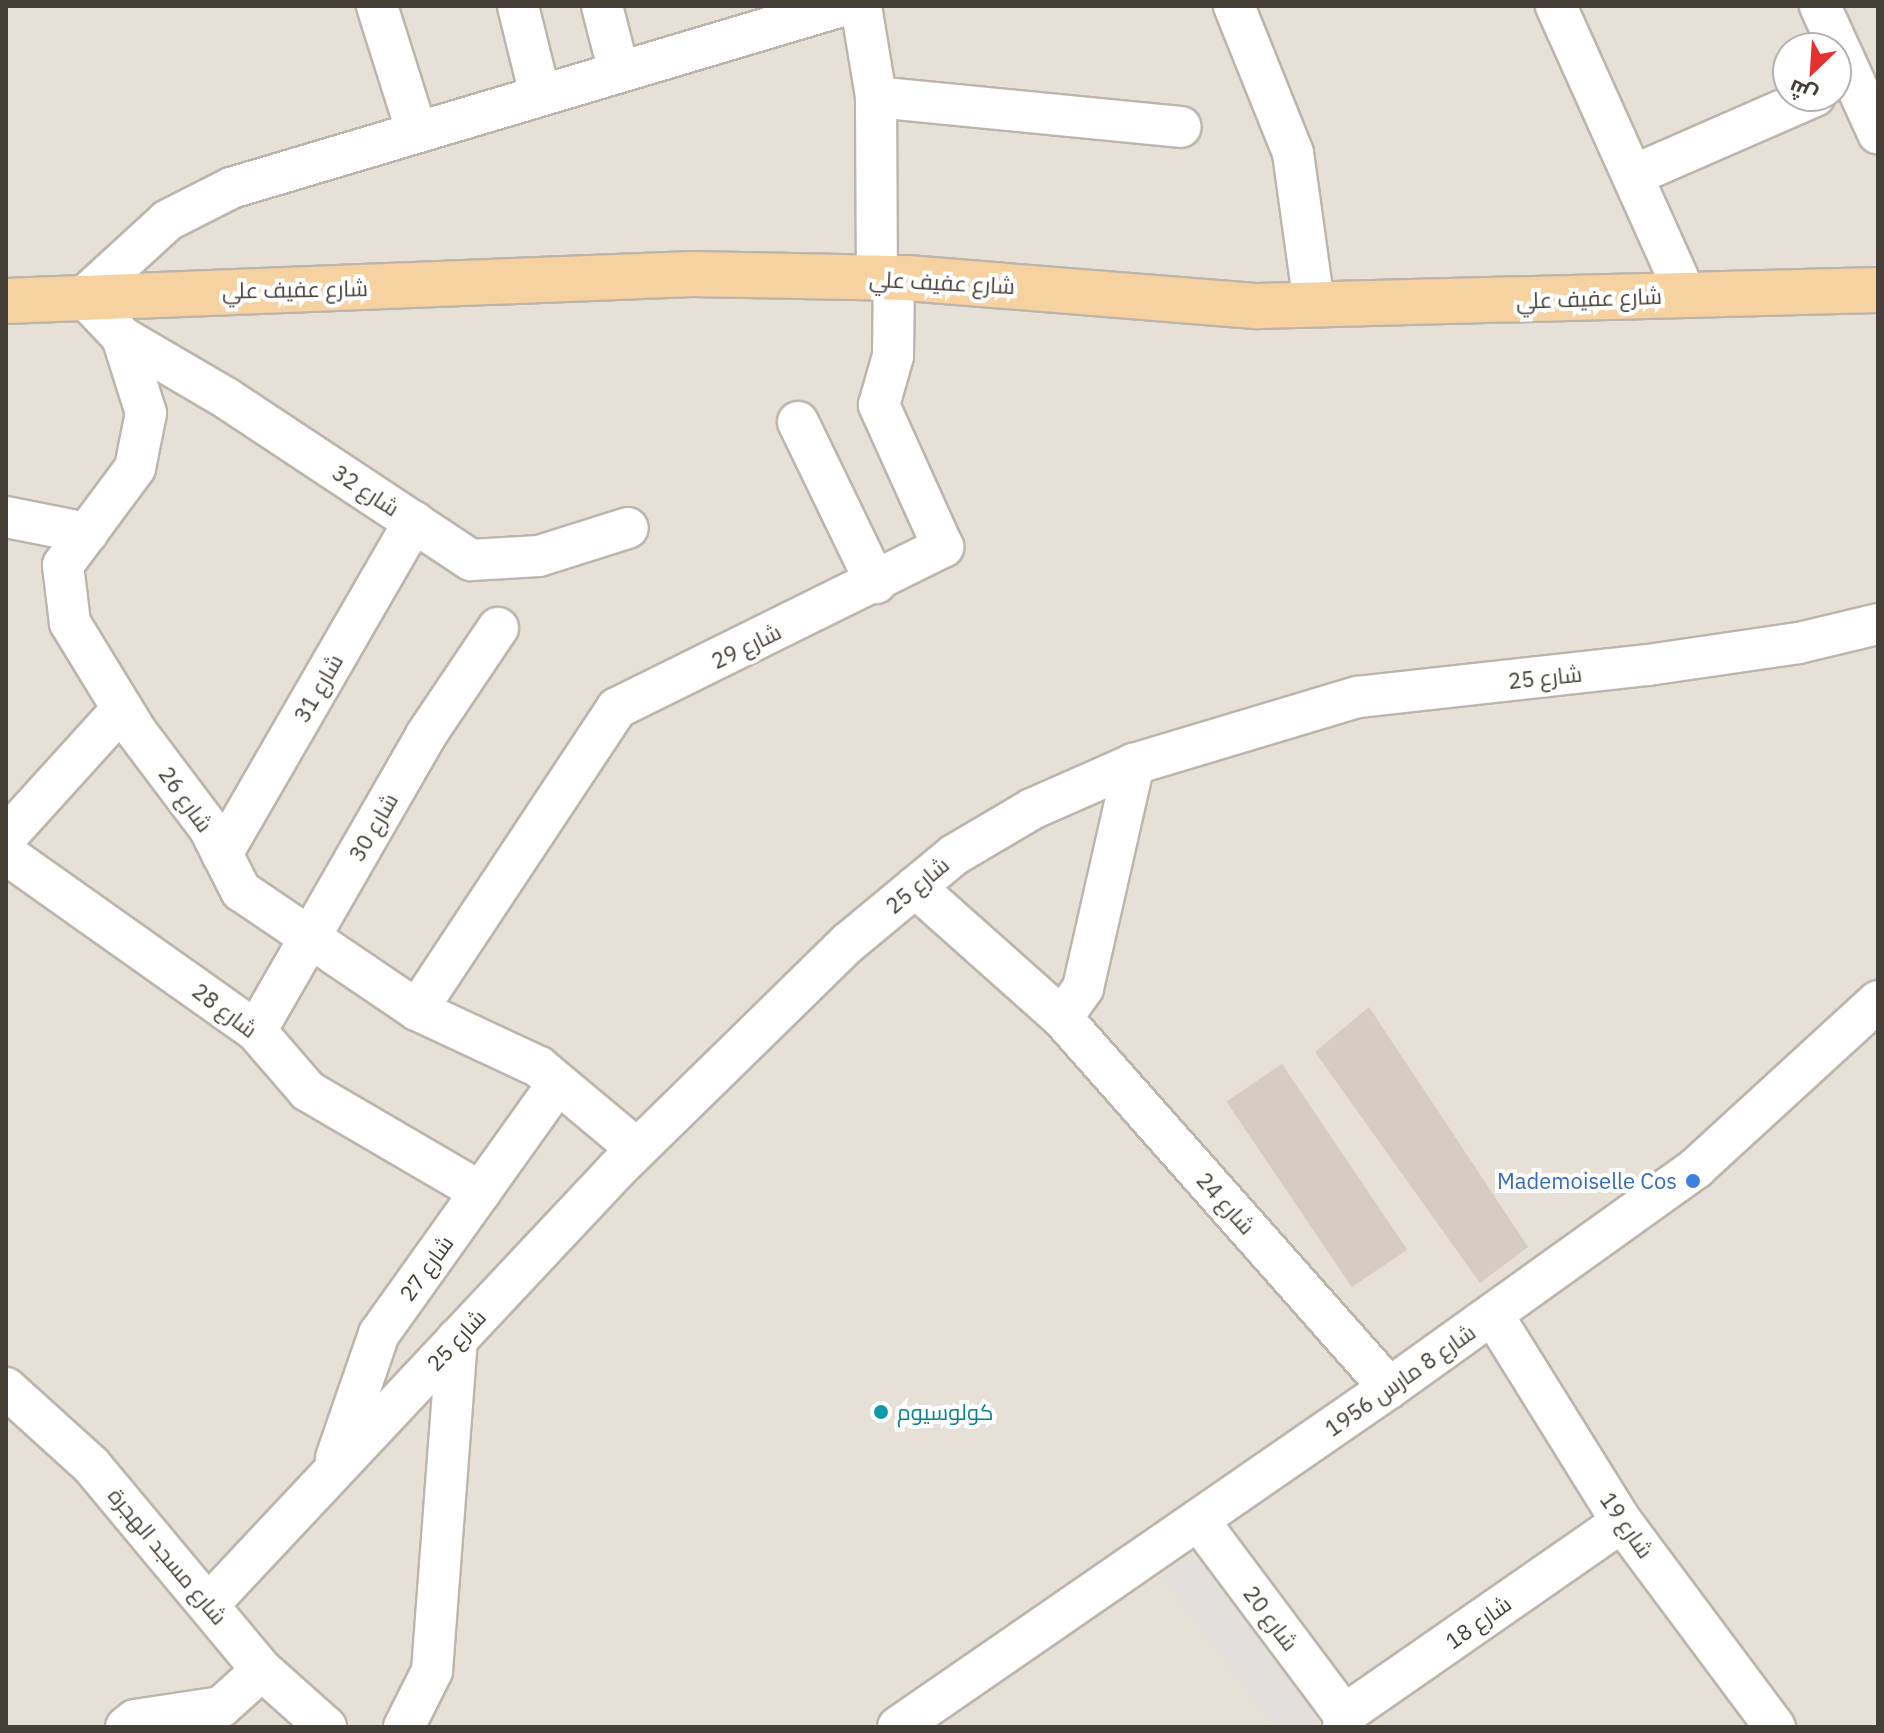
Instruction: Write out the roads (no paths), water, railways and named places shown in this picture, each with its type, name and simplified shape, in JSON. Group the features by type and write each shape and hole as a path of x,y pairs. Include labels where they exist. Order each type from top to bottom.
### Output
{"main road":[{"name":"شارع عفيف علي","path":"6,301 692,274 885,278 1258,306 1878,290"}],"street":[{"path":"377,6 416,130"},
{"path":"518,6 540,95"},
{"path":"602,6 619,72"},
{"path":"84,297 168,220 206,201 416,130 619,72 766,17 842,6"},
{"path":"861,6 876,97 885,278"},
{"path":"1234,6 1293,153 1314,305"},
{"path":"1556,6 1686,295"},
{"path":"1820,6 1856,78 1878,133"},
{"path":"876,97 1181,127"},
{"path":"1634,175 1778,112"},
{"name":"شارع 29","path":"417,1010 617,708 876,583 943,547 879,405 893,356 885,278"},
{"name":"شارع 26","path":"84,297 122,337 146,413 135,468 63,565 70,623 122,709 222,854 241,891 417,1010 539,1067 637,1149"},
{"name":"شارع 32","path":"122,337 226,398 471,560 539,556 628,528"},
{"path":"798,422 876,583"},
{"path":"6,517 87,533"},
{"name":"شارع 31","path":"222,854 414,522"},
{"name":"شارع 25","path":"209,1604 637,1149 848,943 954,855 1032,809 1134,764 1358,697 1648,665 1799,643 1878,624"},
{"name":"شارع 30","path":"256,1031 426,735 498,628"},
{"name":"شارع 28","path":"122,709 10,830 256,1031 308,1091 481,1192"},
{"path":"1062,1018 1083,988 1134,764"},
{"name":"شارع 24","path":"915,887 1062,1018 1389,1388"},
{"name":"شارع 8 مارس 1956","path":"898,1727 1389,1388 1696,1168 1878,1001"},
{"name":"شارع 27","path":"331,1473 379,1334 558,1083"},
{"name":"شارع 19","path":"1493,1315 1622,1522 1775,1727"},
{"path":"404,1727 432,1671 457,1339"},
{"name":"شارع مسجد الهجرة","path":"6,1388 91,1465 262,1670 326,1727"},
{"name":"شارع 20","path":"1199,1521 1344,1721"},
{"name":"شارع 18","path":"1344,1721 1622,1522"},
{"path":"126,1727 135,1720 221,1707 262,1670"}],"place":[{"name":"Mademoiselle Cos","path":"1693,1181"},
{"name":"كولوسيوم","path":"881,1412"}]}
